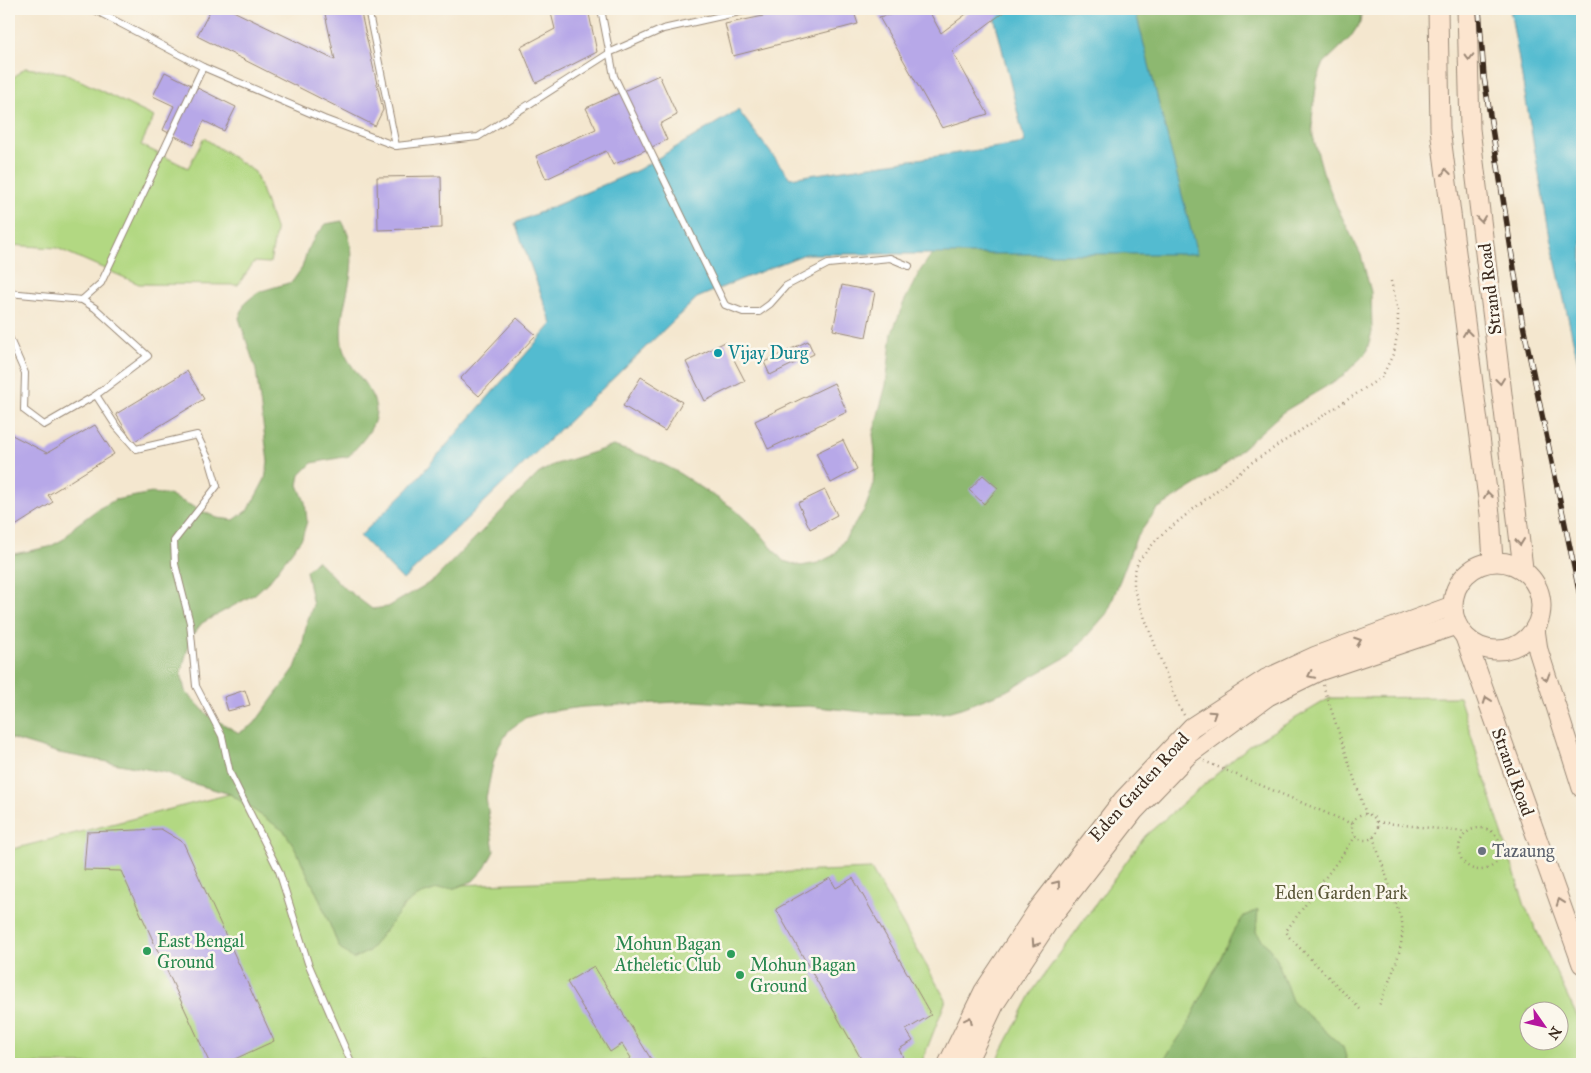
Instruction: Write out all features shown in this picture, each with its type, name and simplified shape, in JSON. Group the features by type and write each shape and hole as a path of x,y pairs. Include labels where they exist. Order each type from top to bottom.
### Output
{"main road":[{"name":"Strand Road","path":"1438,9 1440,129 1490,514 1494,560"},
{"name":"Strand Road","path":"1467,9 1470,129 1523,568"},
{"path":"1440,129 1470,129"},
{"path":"1494,560 1523,568 1537,586 1542,608 1535,630 1526,640 1514,647 1501,650 1475,645 1460,631 1452,606 1454,592 1464,575 1480,564 1494,560"},
{"name":"Eden Garden Road","path":"948,1064 984,991 1039,908 1123,800 1192,727 1266,679 1316,656 1452,606"},
{"path":"1535,630 1538,650 1582,788"},
{"name":"Strand Road","path":"1460,631 1582,964"},
{"name":"Eden Garden Road","path":"966,1064 995,1003 1053,915 1134,811 1189,754 1268,696 1318,671 1460,631"}],"lane":[{"path":"93,9 203,67 324,119 396,146 478,137 611,52 664,29 754,9"},
{"path":"368,9 396,146"},
{"path":"601,9 611,52 614,76 725,305 743,312 758,312 770,304 786,286 828,264 890,258 909,266"},
{"path":"82,300 101,283 203,67"},
{"path":"9,293 82,300 95,308 148,356 96,395 44,425 24,410 25,373 9,338"},
{"path":"96,395 116,426 136,449 197,435 210,462 217,486 174,541 175,564 190,623 196,686 222,736 230,773 279,871 308,963 352,1064"}],"path":[{"path":"1168,679 1134,590 1134,575 1138,562 1161,535 1251,462 1382,377 1394,352 1398,330 1398,311 1390,278"},
{"path":"1318,671 1366,814 1377,822 1466,832 1480,827 1493,832 1498,837 1501,851 1491,867 1473,869 1463,862 1458,851 1459,844 1466,832"},
{"path":"1189,754 1352,824 1356,836 1363,840 1373,837 1378,829 1377,822"},
{"path":"1352,824 1357,817 1366,814"},
{"path":"1356,836 1286,931 1289,937 1360,1008"},
{"path":"1373,837 1402,922 1403,931 1395,967 1379,1006"}],"green space":[{"path":"1054,9 1362,9 1360,23 1350,38 1324,63 1317,80 1312,118 1313,136 1323,172 1336,205 1361,255 1371,292 1372,332 1366,353 1342,377 1283,412 1216,472 1157,509 1136,538 1108,612 1070,655 1006,691 943,713 882,714 809,706 771,707 696,701 583,707 544,712 525,718 509,730 499,746 493,763 486,798 494,851 485,868 473,881 455,888 437,889 419,895 404,906 369,951 353,959 339,947 318,896 294,846 284,831 230,794 184,781 168,773 59,753 9,738 9,555 49,547 64,539 75,526 98,509 115,500 152,493 169,495 217,518 234,520 249,509 265,479 268,462 256,370 239,318 245,303 258,292 292,282 302,268 307,251 315,237 326,224 342,221 349,237 352,253 341,328 342,344 348,360 366,385 375,402 375,418 366,436 349,456 312,463 300,475 298,485 305,502 307,521 302,538 269,581 255,594 202,623 191,637 181,673 185,691 209,716 239,733 254,724 295,668 313,605 306,571 317,560 342,586 372,609 388,607 434,580 538,474 553,465 613,446 648,457 674,470 733,508 760,533 783,561 801,566 818,563 834,555 865,509 873,487 875,452 873,434 886,385 892,333 904,302 920,271 950,228 1026,184"},
{"path":"25,68 65,73 154,117 141,145 188,168 204,138 255,172 276,231 270,263 254,262 238,285 139,284 57,248 9,245 9,81"},
{"name":"Eden Garden Park","path":"1459,697 1525,906 1582,1027 1582,1064 995,1064 1034,989 1145,836 1250,745 1330,698"},
{"path":"230,794 382,888 871,869 946,1000 921,1064 9,1064 9,850"},
{"path":"1258,910 1256,932 1276,957 1292,1001 1343,1047 1348,1064 1161,1064 1187,1026 1233,932 1244,916"}],"water":[{"path":"1003,9 1135,9 1197,254 805,254 697,298 403,580 360,536 409,488 552,324 515,223 638,170 738,110 790,178 1025,143 994,16"},
{"path":"1510,9 1582,9 1582,380 1549,232"}],"building":[{"path":"211,9 229,9 335,60 324,9 360,9 383,110 375,126 197,36"},
{"path":"550,9 588,9 597,52 536,83 521,47 555,29"},
{"path":"797,9 853,9 858,24 733,56 725,24"},
{"path":"918,9 928,9 941,33 973,9 1008,9 952,51 988,114 942,128 879,17"},
{"path":"165,72 236,107 224,131 204,121 193,145 163,130 174,106 153,96"},
{"path":"659,75 677,115 660,124 667,140 613,165 606,151 546,179 536,156 596,129 586,108"},
{"path":"441,176 442,228 378,230 377,177"},
{"path":"842,285 875,292 866,337 833,330"},
{"path":"517,318 536,335 479,396 460,379"},
{"path":"808,341 814,354 770,375 764,362"},
{"path":"725,342 745,381 705,401 686,362"},
{"path":"187,371 204,399 133,442 116,414"},
{"path":"641,377 682,402 665,431 623,406"},
{"path":"834,383 847,412 768,449 755,421"},
{"path":"9,421 12,435 47,453 95,425 114,454 48,495 53,502 9,530"},
{"path":"843,440 857,469 831,483 816,453"},
{"path":"983,475 998,488 984,504 969,490"},
{"path":"825,490 837,515 810,529 798,503"},
{"path":"245,690 250,705 228,711 224,697"},
{"path":"161,829 183,842 274,1041 224,1064 210,1064 121,871 84,870 87,832"},
{"path":"830,878 836,888 853,878 931,1015 906,1030 913,1041 899,1049 903,1057 890,1064 864,1064 776,909"},
{"path":"594,966 654,1064 621,1064 631,1058 622,1044 610,1052 567,982"},
{"path":"9,1051 15,1064 9,1064"}],"railway":[{"path":"1479,9 1484,77 1522,320 1582,605"}],"place":[{"name":"Vijay Durg","path":"718,353"},
{"name":"Tazaung","path":"1482,851"},
{"name":"East Bengal Ground","path":"147,951"},
{"name":"Mohun Bagan Atheletic Club","path":"731,954"},
{"name":"Mohun Bagan Ground","path":"740,975"}]}
